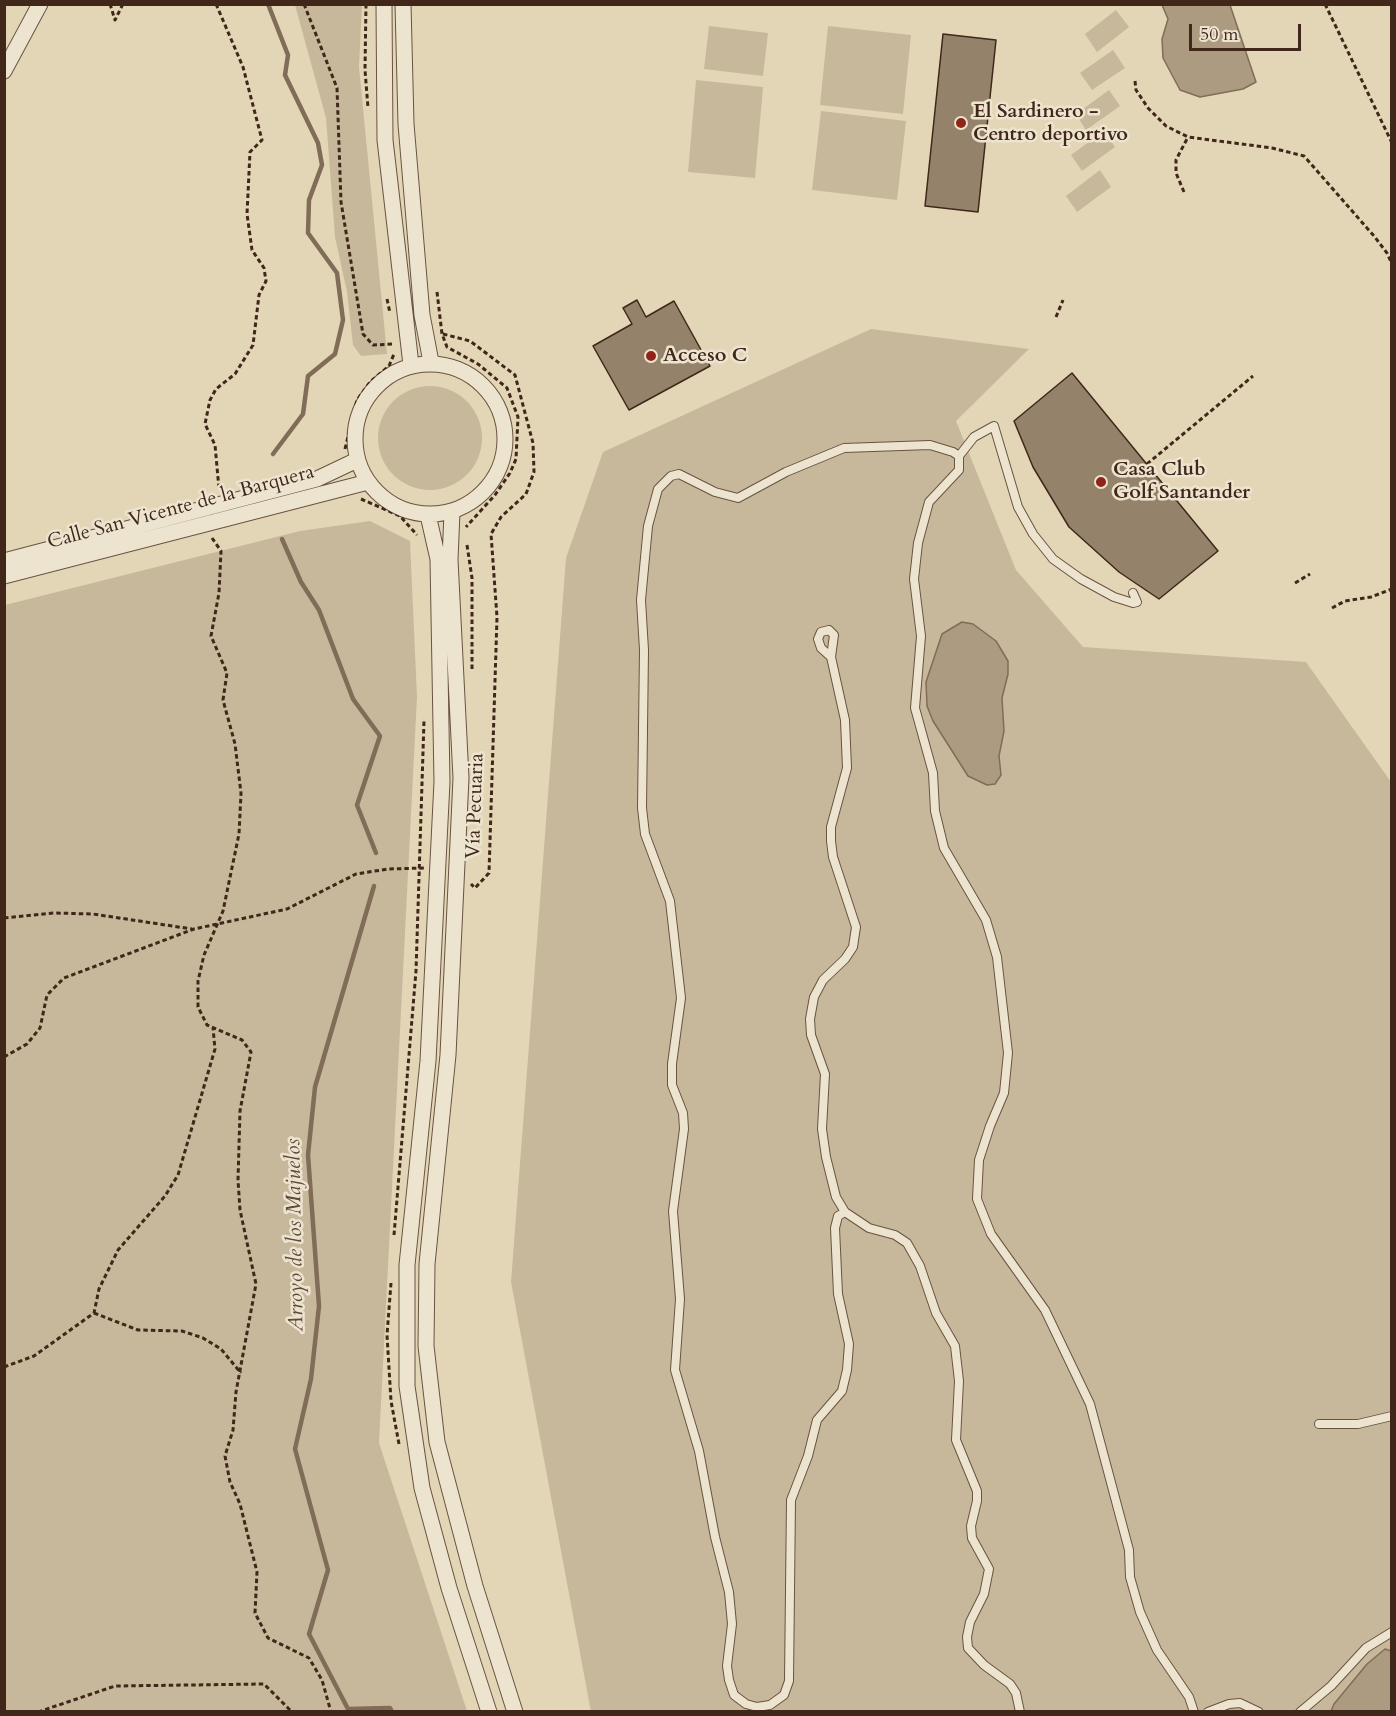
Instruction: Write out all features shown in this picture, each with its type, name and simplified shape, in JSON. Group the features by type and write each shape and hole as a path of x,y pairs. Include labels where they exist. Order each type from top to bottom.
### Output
{"street":[{"path":"4,72 40,4"},
{"path":"384,4 385,140 411,365"},
{"path":"403,4 406,124 422,315 431,362"},
{"path":"431,362 452,366 480,381 499,406 504,421 507,444 499,472 483,494 452,512 428,515 408,512 386,500 368,482 357,460 355,426 366,399 387,376 411,365 431,362"},
{"name":"Calle San Vicente de la Barquera","path":"4,561 317,479 357,460"},
{"name":"Calle San Vicente de la Barquera","path":"4,576 368,482"},
{"path":"452,512 450,560 461,778 448,1056 427,1264 426,1346 437,1443 475,1586 515,1712"},
{"path":"428,515 438,559 442,782 428,1061 407,1265 406,1386 422,1488 449,1588 489,1712"}],"lane":[{"path":"1132,592 1137,602 1133,603 1114,597 1081,579 1053,559 1033,534 1018,507 994,426 974,437 959,456 959,470 929,502 918,543 914,579 921,636 915,708 933,773 935,811 944,848 986,920 997,957 1008,1053 1004,1093 979,1160 977,1199 991,1234 1045,1310 1090,1404 1130,1550 1130,1577 1140,1612 1157,1650 1189,1697 1194,1712"},
{"path":"845,1212 838,1216 835,1228 838,1294 849,1344 847,1370 842,1391 818,1420 808,1456 791,1500 789,1681 784,1695 770,1705 757,1707 746,1704 734,1695 729,1680 727,1666 732,1624 729,1592 715,1537 699,1451 675,1370 680,1299 673,1237 673,1211 684,1130 683,1113 672,1085 672,1064 681,998 670,901 645,834 642,808 644,650 641,600 648,526 658,489 671,476 679,474 715,492 738,498 786,472 844,448 930,445 959,456"},
{"path":"831,657 845,720 847,768 844,787 831,826 831,841 833,858 856,927 853,947 845,959 823,980 814,997 810,1019 811,1035 825,1074 822,1129 826,1158 836,1197 845,1212 868,1227 895,1235 906,1243 920,1266 936,1313 955,1346 959,1381 956,1440 976,1491 977,1501 971,1526 972,1538 989,1569 984,1594 970,1622 967,1637 968,1648 984,1665 1010,1684 1016,1693 1020,1712"},
{"path":"1319,1424 1358,1424 1392,1416"},
{"path":"1300,1712 1330,1686 1366,1648 1392,1632"},
{"path":"1208,1712 1229,1704 1240,1703 1259,1712"}],"path":[{"path":"110,4 115,20 123,4"},
{"path":"216,4 243,66 262,140 250,152 248,214 252,250 264,268 266,281 259,295 253,345 235,374 216,388 210,400 205,424 215,445 220,490"},
{"path":"304,4 337,88 341,202 363,334 373,345 398,344 389,366 370,382 357,400 345,449 337,453"},
{"path":"1325,4 1392,143"},
{"path":"1135,81 1136,90 1148,108 1166,126 1188,137 1272,148 1304,156 1363,223 1387,253 1392,264"},
{"path":"1184,192 1176,173 1176,160 1188,137"},
{"path":"1056,317 1063,300"},
{"name":"Vía Pecuaria","path":"422,315 433,314 442,334 470,341 515,375 533,443 534,472 526,494 501,517 491,534 497,616 489,873 475,888 456,867"},
{"path":"1147,464 1253,376"},
{"path":"208,493 230,487"},
{"path":"352,501 362,499 400,516 417,535 420,543"},
{"path":"202,524 221,551 219,593 212,636 227,673 223,700 235,744 241,793 238,834 223,911 215,924 198,981 198,1007 207,1025 242,1040 251,1052 240,1111 238,1180 240,1210 256,1284 233,1430 225,1456 230,1482 240,1504 257,1572 255,1613 268,1638 309,1659 322,1680 331,1712"},
{"path":"1295,583 1310,574"},
{"path":"1332,608 1345,601 1371,597 1392,589"},
{"path":"393,1243 416,971 424,710"},
{"name":"Vía Pecuaria","path":"4,1057 27,1044 40,1028 47,995 64,978 194,929 287,909 356,874 388,869 438,868"},
{"path":"4,918 54,913 93,914 194,929"},
{"path":"4,1366 34,1356 94,1313 99,1289 118,1250 165,1196 178,1175 215,1050 213,1028"},
{"path":"391,1278 387,1335 392,1401 399,1446"},
{"path":"94,1313 138,1330 182,1331 203,1338 221,1349 241,1373"},
{"path":"38,1712 115,1686 264,1684 292,1712"}],"shaded area":[{"path":"295,5 362,5 359,67 387,354 361,356 353,345 347,292 335,237 326,118"},
{"path":"1162,5 1230,5 1256,82 1243,89 1200,97 1180,90 1163,58 1162,39 1168,19"},
{"path":"1116,10 1129,27 1097,52 1085,34"},
{"path":"709,26 768,33 763,76 704,69"},
{"path":"828,26 911,35 903,114 820,105"},
{"path":"1113,50 1125,68 1092,90 1080,73"},
{"path":"696,80 763,87 755,178 688,172"},
{"path":"1109,90 1120,106 1086,130 1076,114"},
{"path":"821,111 906,121 897,200 812,190"},
{"path":"1104,131 1115,147 1082,171 1071,155"},
{"path":"1100,170 1111,187 1077,212 1066,196"},
{"path":"871,329 1029,349 956,421 1016,570 1083,647 1306,662 1391,782 1391,1711 591,1712 511,1282 566,558 603,452"},
{"path":"430,386 450,390 467,401 478,418 482,438 478,458 467,475 450,486 430,490 410,486 393,475 382,458 378,438 382,418 393,401 410,390"},
{"path":"370,521 410,541 417,697 379,1443 467,1711 5,1711 5,605 300,531"},
{"path":"962,622 973,624 996,641 1008,661 1008,674 1002,698 1004,731 999,756 1001,775 995,784 987,785 968,776 933,721 927,706 926,682 942,634"},
{"path":"1385,1649 1391,1651 1391,1711 1331,1711 1334,1704 1367,1664"}],"building":[{"name":"El Sardinero - Centro deportivo","path":"943,34 996,40 978,212 925,206"},
{"name":"Acceso C","path":"637,300 646,317 674,301 710,366 629,410 593,346 632,324 623,308"},
{"name":"Casa Club Golf Santander","path":"1072,373 1218,551 1159,599 1119,572 1069,527 1033,467 1014,421"}],"waterway":[{"name":"Arroyo de los Majuelos","path":"268,4 288,55 285,75 318,143 322,165 309,200 308,233 337,273 343,320 335,354 308,376 303,414 273,454"},
{"name":"Arroyo de los Majuelos","path":"282,539 301,582 319,610 353,699 380,736 357,805 376,853"},
{"name":"Arroyo de los Majuelos","path":"374,886 315,1087 308,1155 319,1306 311,1379 295,1449 328,1570 309,1634 348,1709 390,1708 392,1712"}],"place":[{"name":"El Sardinero - Centro deportivo","path":"961,123"},
{"name":"Acceso C","path":"651,356"},
{"name":"Casa Club Golf Santander","path":"1101,482"}]}
